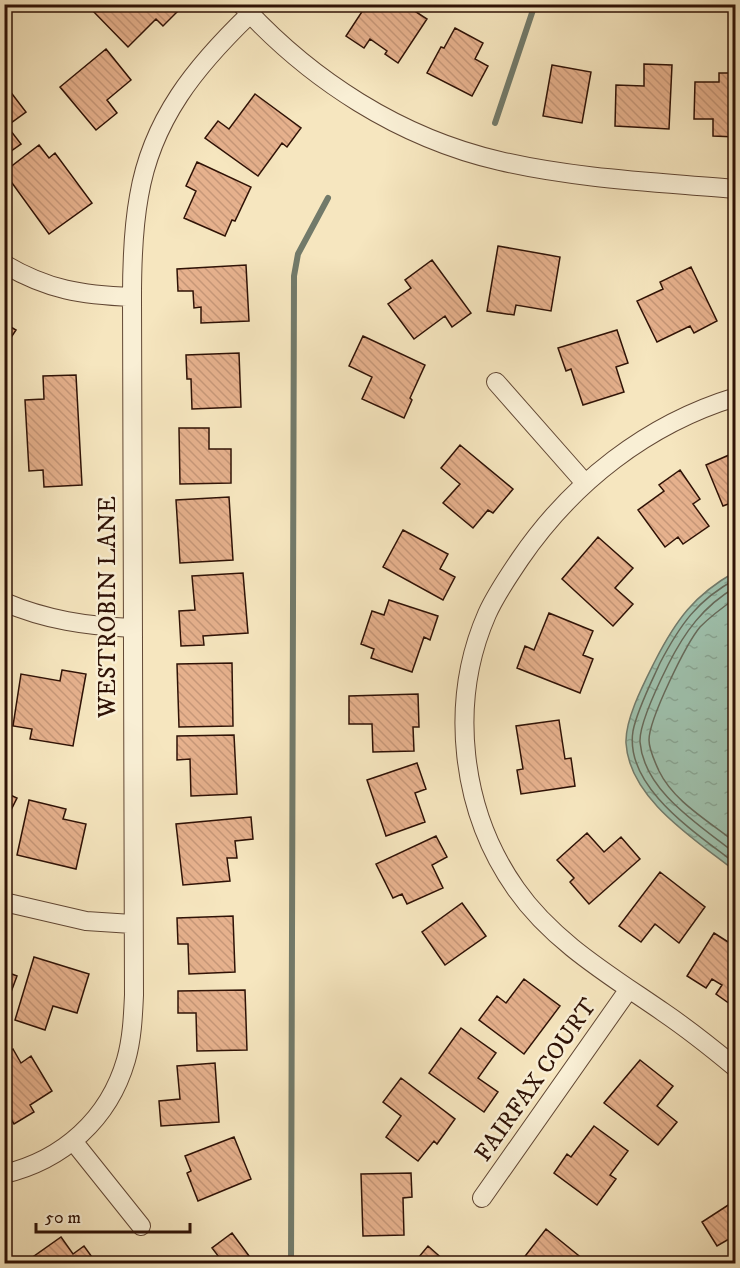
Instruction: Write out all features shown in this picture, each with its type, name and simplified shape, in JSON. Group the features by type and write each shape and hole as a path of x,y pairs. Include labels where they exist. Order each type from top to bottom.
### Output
{"street":[{"path":"246,9 298,58 365,107 407,129 457,148 498,161 568,174 735,189"},
{"name":"WESTROBIN LANE","path":"4,1174 46,1160 73,1142 102,1110 117,1083 127,1058 133,1015 132,297 133,250 139,194 149,154 171,106 246,9"},
{"path":"4,264 33,279 69,292 132,297"},
{"path":"496,382 585,483"},
{"path":"735,397 702,409 660,430 603,468 585,483 542,528 503,584 486,616 467,686 465,715 469,782 480,821 497,859 517,891 554,932 696,1036 735,1068"},
{"path":"4,602 43,617 91,627 132,628"},
{"path":"4,902 86,921 132,924"},
{"name":"FAIRFAX COURT","path":"482,1198 629,989"},
{"path":"73,1142 141,1226"}],"water":[{"path":"735,572 735,871 684,832 652,800 639,782 630,763 626,743 636,701 671,633 697,599"}],"building":[{"path":"93,4 176,4 180,9 163,26 156,19 128,47 90,8"},
{"path":"367,4 404,4 427,19 398,63 385,54 387,51 370,39 364,48 346,36"},
{"path":"455,28 483,43 475,59 488,66 472,96 427,73 441,47 444,48"},
{"path":"106,49 131,80 107,100 117,113 96,130 60,87"},
{"path":"644,64 672,65 669,129 615,126 616,85 644,86"},
{"path":"552,65 591,72 582,123 543,116"},
{"path":"719,73 736,73 736,137 713,136 713,119 694,119 695,82 719,82"},
{"path":"6,86 26,112 7,126 21,144 4,156 4,87"},
{"path":"255,94 301,128 287,147 282,143 258,176 205,138 218,121 229,129"},
{"path":"39,145 49,158 55,153 92,203 49,234 4,172"},
{"path":"197,162 251,187 235,221 232,220 225,236 184,218 196,191 186,186"},
{"path":"498,246 560,257 551,311 516,305 514,315 487,311"},
{"path":"432,260 471,313 452,327 445,316 414,339 388,304 411,288 405,280"},
{"path":"246,265 249,321 201,323 201,307 194,308 193,291 178,291 177,269"},
{"path":"691,267 717,321 694,333 690,326 657,342 637,301 663,289 660,282"},
{"path":"4,323 16,330 4,348"},
{"path":"617,330 628,363 616,367 624,392 583,405 571,369 566,371 558,348"},
{"path":"363,336 425,365 404,418 362,399 372,377 349,366"},
{"path":"239,353 241,407 192,409 191,379 187,379 186,355"},
{"path":"76,375 82,485 44,487 43,470 29,471 25,400 44,399 43,376"},
{"path":"179,428 209,428 209,449 231,449 231,483 180,484"},
{"path":"460,445 513,489 493,513 488,510 473,528 443,503 460,484 441,468"},
{"path":"736,452 736,501 723,506 706,465"},
{"path":"680,470 700,499 693,504 709,526 683,544 678,537 665,547 638,510 664,491 659,485"},
{"path":"229,497 233,560 180,563 176,500"},
{"path":"403,530 448,554 440,569 455,577 443,600 383,567"},
{"path":"598,537 633,568 615,588 633,604 613,626 562,579"},
{"path":"243,573 248,633 203,636 204,645 181,646 179,611 195,610 192,576"},
{"path":"389,600 438,616 430,640 424,637 412,672 371,658 374,649 361,644 372,611 384,615"},
{"path":"549,613 593,631 583,655 593,659 580,693 517,668 525,646 534,650"},
{"path":"232,663 233,726 179,727 177,664"},
{"path":"62,670 86,674 73,746 30,739 32,729 13,726 21,674 60,681"},
{"path":"418,694 419,727 413,727 414,751 373,752 372,724 349,724 349,696"},
{"path":"559,720 565,759 571,758 575,786 521,794 517,770 523,769 516,726"},
{"path":"234,735 237,794 191,796 190,759 177,760 177,736"},
{"path":"417,763 426,789 415,793 425,822 386,836 367,780"},
{"path":"4,792 17,798 4,824"},
{"path":"29,800 66,809 63,819 86,824 76,869 17,855"},
{"path":"251,817 253,839 235,841 237,858 227,858 230,881 183,885 176,824"},
{"path":"587,833 604,852 621,837 640,859 589,904 570,882 574,878 557,860"},
{"path":"436,836 447,857 432,865 443,888 407,904 402,894 393,898 376,864"},
{"path":"660,872 705,907 679,943 655,924 641,942 619,926"},
{"path":"462,903 486,936 445,965 422,932"},
{"path":"233,916 235,972 189,974 188,944 178,944 177,918"},
{"path":"714,933 736,947 736,995 730,1004 716,994 722,985 712,979 706,988 687,976"},
{"path":"34,957 89,974 77,1013 53,1006 45,1030 15,1020"},
{"path":"4,971 17,976 4,1011"},
{"path":"524,979 560,1006 524,1054 479,1020 497,996 506,1003"},
{"path":"245,990 247,1050 197,1051 196,1013 178,1013 178,991"},
{"path":"461,1028 496,1053 478,1078 498,1092 484,1112 429,1073"},
{"path":"13,1049 21,1063 31,1056 52,1091 30,1105 34,1112 14,1124 4,1108 4,1054"},
{"path":"640,1060 673,1086 657,1106 677,1122 658,1145 604,1103"},
{"path":"215,1063 219,1122 161,1126 159,1101 180,1099 177,1066"},
{"path":"401,1078 455,1119 437,1144 434,1141 418,1161 386,1137 401,1116 383,1102"},
{"path":"594,1126 628,1151 610,1175 616,1179 597,1205 554,1173 567,1154 571,1157"},
{"path":"234,1137 251,1179 198,1201 187,1173 191,1171 185,1156"},
{"path":"411,1173 412,1197 403,1198 404,1235 363,1236 361,1174"},
{"path":"736,1200 736,1235 717,1246 702,1222"},
{"path":"546,1229 589,1264 519,1264"},
{"path":"232,1233 255,1264 210,1264 219,1257 212,1248"},
{"path":"61,1237 73,1254 84,1246 97,1264 34,1264 30,1259"},
{"path":"428,1246 446,1262 444,1264 413,1264"}],"waterway":[{"path":"495,123 535,4"},
{"path":"291,1264 294,276 298,254 328,198"}]}
